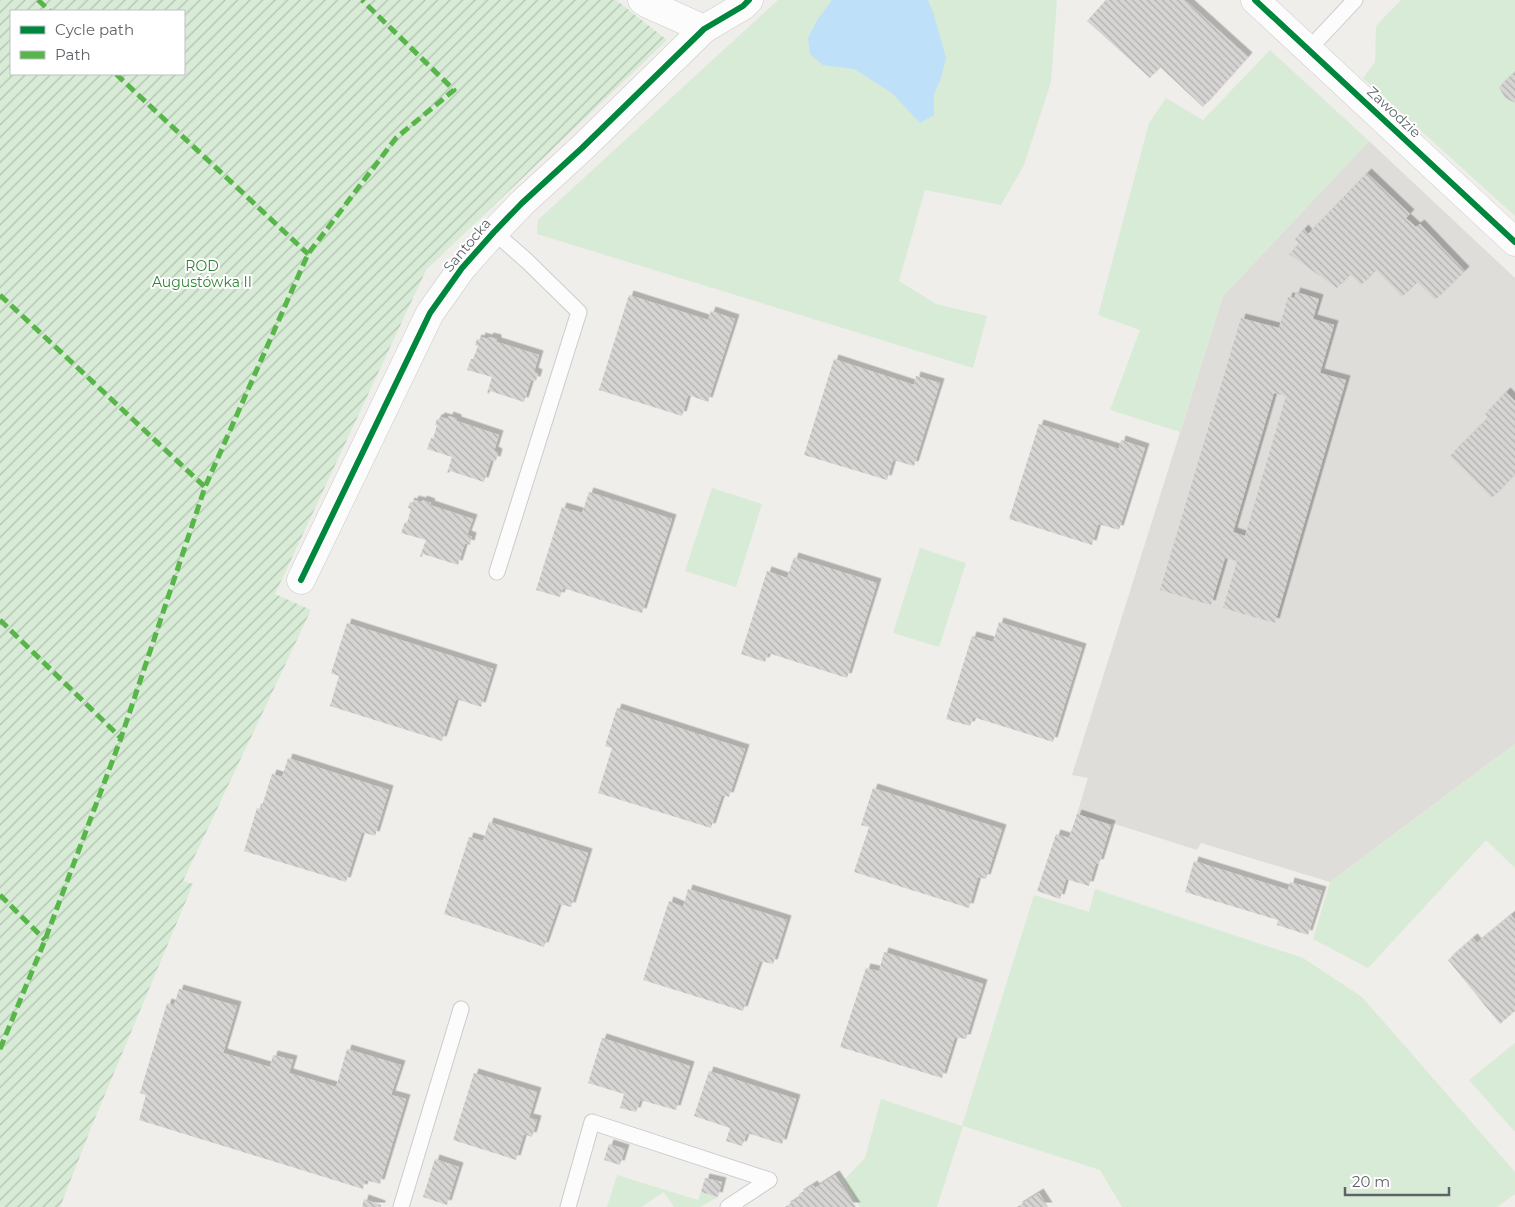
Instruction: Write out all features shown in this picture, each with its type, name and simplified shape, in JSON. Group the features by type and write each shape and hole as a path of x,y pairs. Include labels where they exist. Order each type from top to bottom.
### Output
{"street":[{"path":"642,0 704,29"},
{"name":"Santocka","path":"301,580 430,314 462,268 494,232 704,29 743,6 749,0"},
{"name":"Zawodzie","path":"1255,0 1515,242"}],"lane":[{"path":"1309,49 1355,0"},
{"path":"494,232 579,312 497,572"},
{"path":"401,1207 461,1009"},
{"path":"568,1207 592,1122 770,1180 728,1207"}],"shaded area":[{"path":"1369,141 1515,278 1515,744 1330,882 1201,843 1197,850 1077,814 1088,778 1072,775 1223,296"}],"green space":[{"name":"ROD Augustówka II","path":"0,0 616,0 667,40 426,270 275,594 311,610 183,881 193,884 60,1207 0,1207"},
{"path":"778,0 1057,0 1051,82 1024,165 1001,205 925,190 899,281 936,304 987,316 973,368 537,234 538,220"},
{"path":"1401,0 1515,0 1515,216 1363,78 1375,62 1376,26"},
{"path":"1270,50 1369,141 1223,296 1180,432 1110,410 1140,330 1098,315 1149,123 1166,98 1203,120"},
{"path":"712,488 762,504 736,587 685,571"},
{"path":"920,548 966,563 939,647 893,633"},
{"path":"1515,744 1515,868 1486,840 1368,968 1313,939 1330,882"},
{"path":"1095,889 1303,958 1362,997 1515,1172 1515,1194 1497,1207 1122,1207 1100,1170 963,1126 937,1207 860,1207 844,1180 865,1158 881,1099 962,1126 1034,895 1089,912"},
{"path":"1515,1043 1515,1132 1469,1080"},
{"path":"617,1175 698,1200 701,1192 718,1197 700,1207 674,1207 664,1192 641,1207 607,1207"}],"water":[{"path":"832,0 928,0 946,58 941,78 934,94 934,115 920,123 892,93 854,69 823,65 810,54 808,38 817,20"}],"building":[{"path":"1106,0 1185,0 1248,57 1203,107 1160,67 1150,78 1087,21"},
{"path":"1515,72 1515,103 1505,98 1499,87"},
{"path":"1367,173 1410,214 1406,218 1416,227 1420,224 1465,271 1435,300 1417,282 1402,297 1376,270 1361,285 1350,274 1337,288 1289,254 1299,244 1295,239 1304,229 1308,234"},
{"path":"1296,292 1319,299 1313,319 1334,325 1320,373 1346,380 1275,623 1223,608 1237,561 1225,558 1211,605 1160,590 1241,318 1279,328 1288,297 1294,298","holes":["1274,393 1286,396 1245,536 1233,532"]},
{"path":"629,295 708,320 711,311 735,319 708,402 688,395 682,416 599,390"},
{"path":"481,337 497,339 497,342 539,355 534,372 538,374 536,381 531,380 524,402 490,391 489,394 487,393 492,377 467,370 478,346 475,345 477,339 480,340"},
{"path":"834,359 914,385 916,376 940,383 914,466 893,460 887,480 804,455"},
{"path":"1506,392 1515,401 1515,474 1492,498 1450,456 1488,418 1485,414"},
{"path":"449,416 457,419 457,421 499,435 494,451 498,453 496,461 491,460 484,482 450,471 447,473 452,457 427,449 431,438 433,439 437,419 440,417 448,419"},
{"path":"1039,424 1119,449 1121,440 1145,448 1119,530 1098,524 1092,545 1009,519"},
{"path":"589,492 672,519 642,613 563,588 560,597 536,590 562,507 582,513"},
{"path":"414,500 422,502 422,500 431,503 430,505 473,519 467,535 472,537 470,545 465,543 458,565 423,554 422,557 420,556 426,540 401,533 405,522 407,523 411,509 408,508 410,502 413,503"},
{"path":"794,557 877,583 847,678 768,653 765,662 741,654 767,571 787,578"},
{"path":"999,622 1082,648 1053,742 973,717 970,726 946,719 972,636 993,642"},
{"path":"347,623 493,669 481,707 456,699 442,741 330,706 339,676 331,673"},
{"path":"617,708 745,749 729,797 722,795 711,828 598,793 612,748 605,746"},
{"path":"288,758 389,790 375,836 362,832 346,882 244,851 257,808 261,809 272,774 282,777"},
{"path":"873,788 1002,829 986,879 978,877 969,908 854,872 869,827 861,825"},
{"path":"1077,814 1111,825 1099,864 1096,863 1089,886 1066,879 1060,899 1037,891 1056,834 1069,838"},
{"path":"489,822 588,853 571,907 559,904 544,947 444,914 469,837 483,841"},
{"path":"1194,861 1288,890 1290,882 1322,891 1308,935 1277,925 1278,920 1185,892"},
{"path":"688,889 787,920 773,964 760,961 743,1011 643,980 669,901 683,907"},
{"path":"1511,915 1515,920 1515,1011 1500,1024 1448,960 1473,938 1477,943"},
{"path":"884,952 983,984 966,1039 955,1037 942,1078 840,1047 866,968 879,971"},
{"path":"179,989 237,1006 223,1053 270,1067 273,1055 293,1060 289,1073 336,1087 347,1049 401,1065 391,1095 406,1099 380,1184 365,1180 363,1189 139,1120 146,1095 140,1093 167,1003 174,1005"},
{"path":"602,1038 690,1066 676,1110 640,1100 636,1112 620,1108 624,1094 588,1083"},
{"path":"709,1071 796,1099 782,1144 747,1133 742,1146 726,1141 730,1128 694,1116"},
{"path":"474,1073 537,1092 529,1118 537,1120 532,1137 524,1134 516,1160 453,1140"},
{"path":"609,1144 625,1149 620,1165 604,1160"},
{"path":"435,1159 459,1167 447,1205 423,1197"},
{"path":"835,1175 856,1207 785,1207 800,1197 799,1194 813,1185 815,1188"},
{"path":"705,1178 722,1182 718,1197 701,1192"},
{"path":"1039,1193 1048,1207 1017,1207"},
{"path":"364,1199 381,1205 381,1207 362,1207"}],"marked path":[{"path":"38,0 49,10"},
{"path":"0,1049 45,940 121,738 205,487 308,254 396,138 454,90 362,0"},
{"path":"117,75 308,254"},
{"path":"0,295 205,487"},
{"path":"0,620 121,738"},
{"path":"0,895 45,940"}],"cycle path":[{"path":"301,580 430,313 462,268 522,203 582,148 704,29 743,6 749,0"},
{"path":"1255,0 1515,242"}]}
